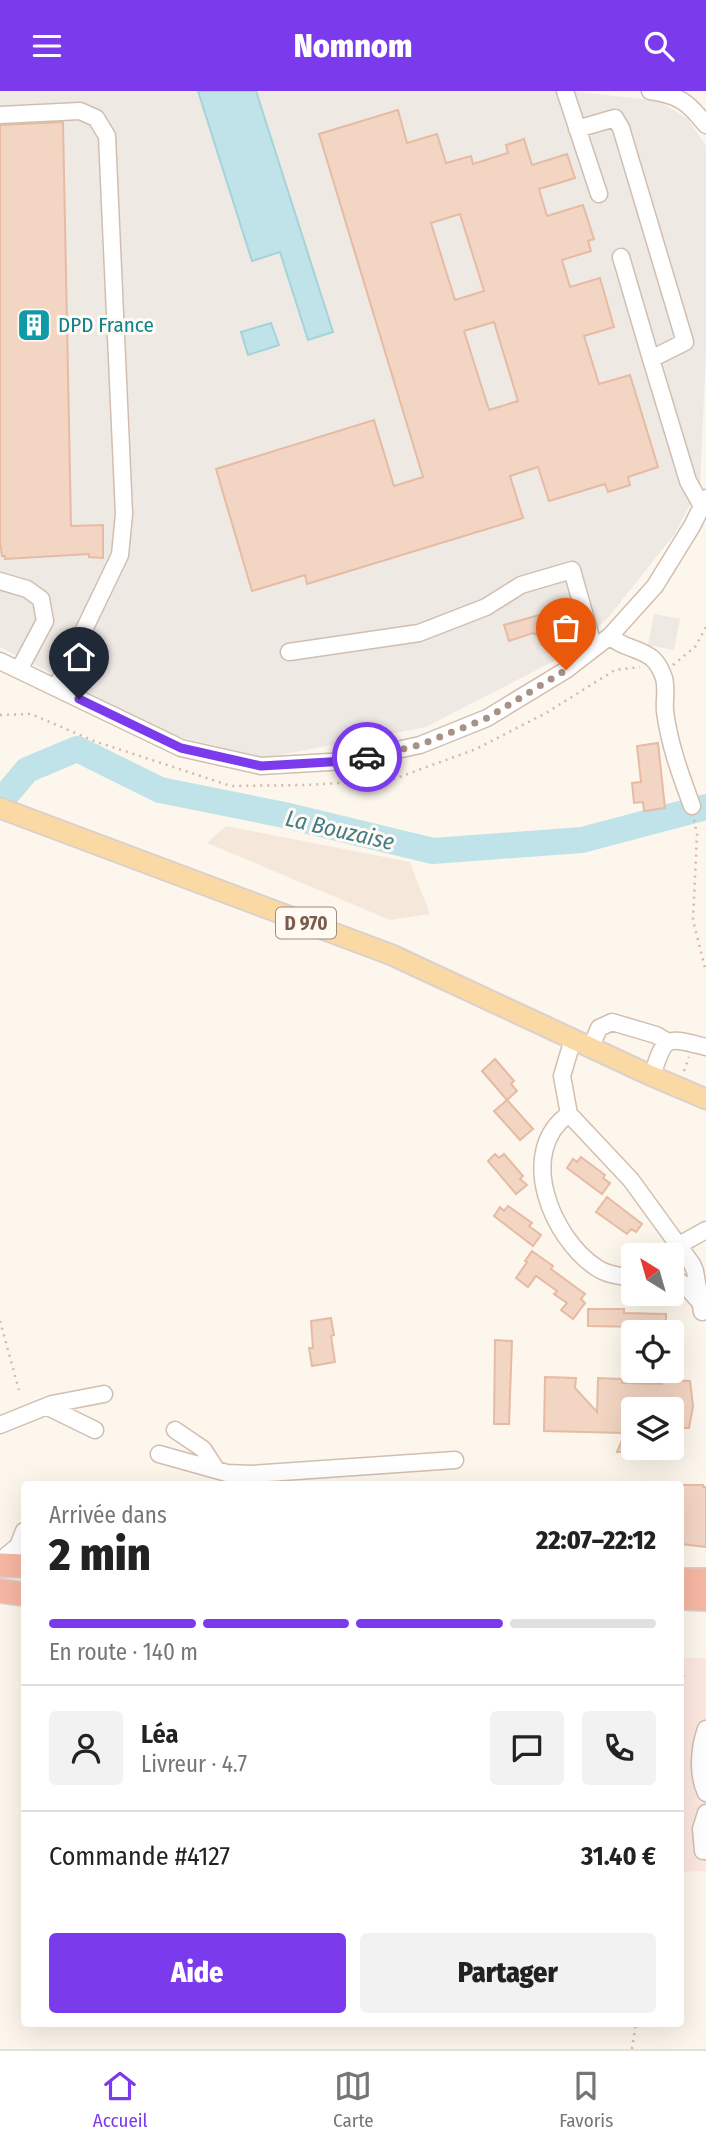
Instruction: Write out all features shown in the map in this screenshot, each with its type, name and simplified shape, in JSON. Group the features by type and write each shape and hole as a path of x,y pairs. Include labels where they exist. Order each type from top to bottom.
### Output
{"highway":[{"path":"0,1563 21,1566"},
{"path":"684,1580 706,1580"},
{"path":"0,1591 21,1594"},
{"path":"684,1598 706,1599"}],"main road":[{"name":"D 970","path":"8,810 392,955 706,1099"}],"street":[{"path":"565,91 599,194"},
{"path":"650,91 672,94 694,110 706,125"},
{"path":"0,115 80,111 96,118 107,135 124,514 120,555 56,688"},
{"path":"577,129 615,118 621,128 685,342 651,359"},
{"path":"0,661 181,748 261,766 346,761 420,745 487,718 566,670 610,636 655,586 704,502 688,481 621,257"},
{"path":"289,652 419,633 486,607 521,585 572,570 594,649"},
{"path":"0,581 27,589 41,599 45,621 19,670"},
{"path":"610,636 653,659 659,667 665,680 665,710 670,733 692,806"},
{"path":"668,1042 656,1035 612,1022 599,1028 582,1043 562,1076 569,1114 631,1180 678,1243"},
{"path":"652,1076 659,1052 668,1042 678,1039 706,1047"},
{"path":"569,1114 557,1122 542,1160 543,1180 550,1206 572,1246 584,1258 599,1269 621,1275"},
{"path":"683,1243 706,1230"},
{"path":"684,1253 695,1271 701,1307 684,1284"},
{"path":"0,1425 52,1404 104,1394"},
{"path":"48,1407 95,1430"},
{"path":"175,1430 203,1450 216,1469"},
{"path":"159,1454 227,1473 252,1474 455,1460"},
{"path":"0,1563 18,1546 21,1538"},
{"path":"706,1729 701,1742 701,1783 706,1793"},
{"path":"706,1813 701,1829 703,1851 706,1851"}],"path":[{"path":"0,715 31,714 94,741 231,786 391,780 476,749 546,713 615,670 673,665 684,659 695,647 706,627"},
{"path":"697,834 692,920 706,972"},
{"path":"0,1321 19,1390"},
{"path":"632,2049 635,2027"}],"shaded area":[{"path":"0,91 571,91 659,101 688,119 706,146 706,353 700,486 674,535 607,619 566,655 426,727 264,758 169,734 0,647"},
{"path":"654,614 680,619 674,650 648,645"},
{"path":"226,826 410,862 430,914 390,920 207,843"},
{"path":"684,1658 706,1658 706,1871 684,1872"}],"water":[{"path":"198,91 256,91 333,332 308,340 280,252 252,261"},
{"path":"271,323 279,345 248,355 241,332"}],"building":[{"path":"398,110 407,143 437,134 446,163 471,156 473,164 508,153 506,145 524,139 532,165 567,154 575,178 539,189 547,216 583,205 594,239 588,241 591,251 562,260 570,287 600,278 614,327 584,336 599,384 630,375 658,467 628,477 630,485 608,492 605,484 549,501 538,467 510,476 523,518 307,584 305,575 252,591 216,469 374,420 394,486 423,477 319,134","holes":["460,214 484,291 455,300 431,223","494,322 518,401 489,410 464,331"]},
{"name":"DPD France","path":"63,122 71,526 103,525 103,558 89,557 89,554 5,559 0,542 0,125"},
{"path":"539,615 550,619 552,626 549,633 542,637 533,633 509,641 504,625"},
{"path":"658,743 665,808 644,811 643,802 634,803 632,783 641,782 637,746"},
{"path":"495,1059 514,1081 511,1084 517,1091 507,1100 482,1071"},
{"path":"507,1100 533,1129 520,1140 494,1111"},
{"path":"495,1154 499,1158 504,1154 523,1176 520,1179 527,1185 516,1194 488,1161"},
{"path":"581,1157 605,1175 603,1178 610,1183 602,1194 567,1168 573,1159 577,1162"},
{"path":"607,1197 642,1224 636,1232 631,1229 627,1234 596,1212"},
{"path":"508,1206 532,1223 529,1226 541,1235 533,1246 494,1216 500,1207 504,1211"},
{"path":"532,1251 585,1294 581,1299 585,1303 573,1319 561,1310 567,1303 554,1294 557,1291 536,1276 528,1287 516,1278"},
{"path":"588,1309 624,1309 624,1313 666,1314 666,1320 621,1320 621,1327 588,1326"},
{"path":"331,1318 335,1362 312,1366 309,1348 313,1348 311,1321"},
{"path":"495,1340 512,1341 509,1424 494,1424"},
{"path":"545,1377 576,1378 575,1388 597,1412 598,1378 621,1379 621,1383 662,1384 690,1381 693,1406 689,1428 684,1428 684,1397 621,1397 621,1433 544,1431"},
{"path":"684,1485 706,1487 706,1547 684,1544"}],"waterway":[{"name":"La Bouzaise","path":"0,802 27,770 77,749 160,790 284,815 433,851 582,840 706,807"}],"way so far":[{"path":"367,757 420,745 487,718 566,670"}],"place":[{"name":"DPD France","path":"34,325"}],"route":[{"path":"79,699 181,748 261,766 346,761 367,757"}]}
